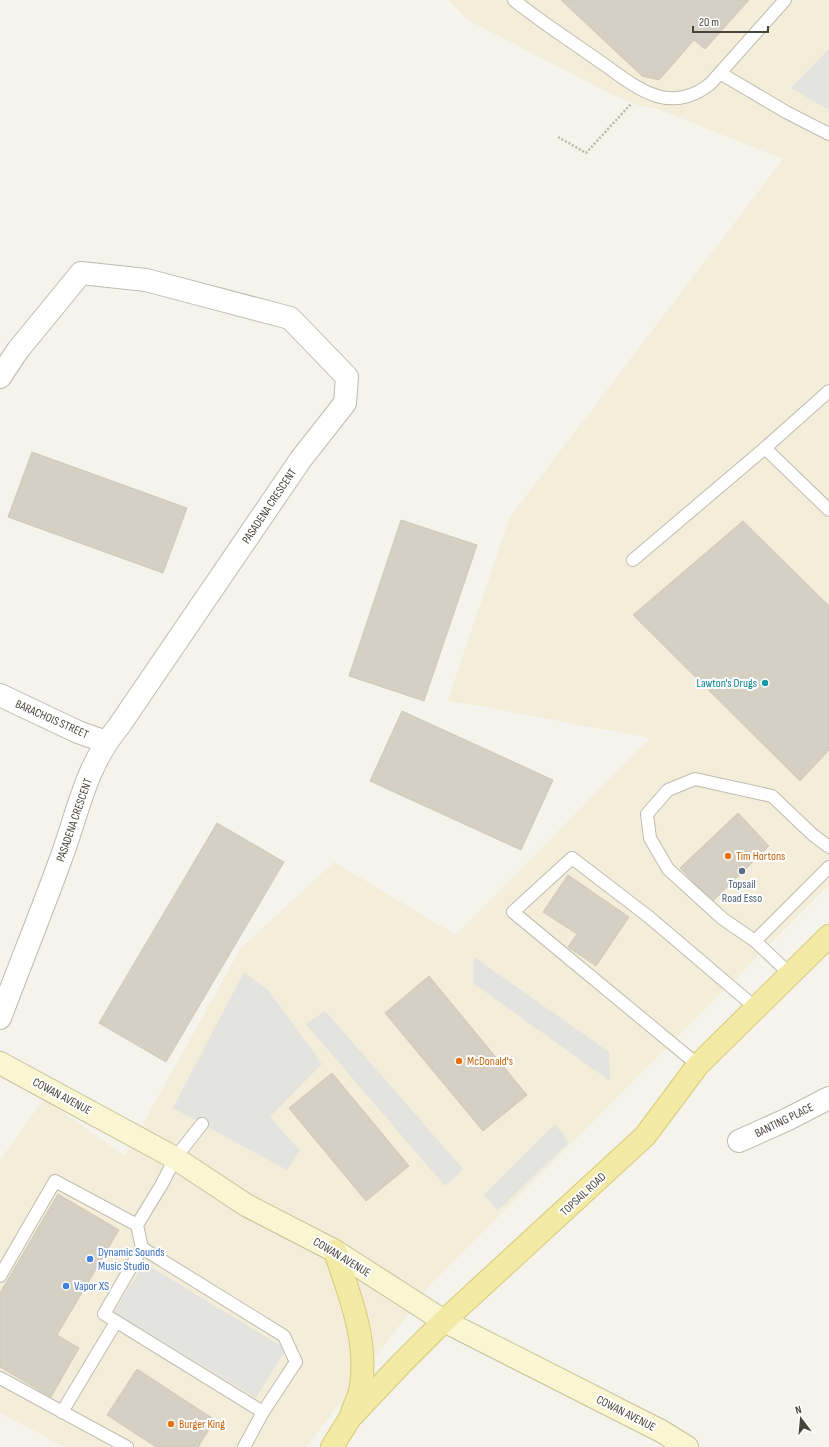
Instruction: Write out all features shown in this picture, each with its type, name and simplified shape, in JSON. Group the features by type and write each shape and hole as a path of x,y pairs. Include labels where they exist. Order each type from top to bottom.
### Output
{"main road":[{"name":"TOPSAIL ROAD","path":"332,1447 350,1418 444,1321 645,1136 698,1065 829,936"},
{"path":"335,1251 360,1327 362,1349 363,1364 361,1388 350,1418"}],"street":[{"name":"PASADENA CRESCENT","path":"0,377 18,350 81,273 146,280 290,318 347,378 344,403 301,460 119,726 106,742 82,789 64,850 0,1018"},
{"name":"BARACHOIS STREET","path":"0,695 78,732 106,742"},
{"name":"COWAN AVENUE","path":"0,1063 175,1158 246,1205 335,1251 444,1321 661,1431 687,1447"},
{"name":"BANTING PLACE","path":"739,1141 786,1120 829,1098"}],"lane":[{"path":"514,0 644,91 658,97 669,98 690,96 702,91 785,0"},
{"path":"720,73 786,112 829,134"},
{"path":"633,560 765,448 829,391"},
{"path":"765,448 829,510"},
{"path":"790,974 755,941 724,919 668,869 650,838 647,814 668,790 695,780 772,796 813,835 829,847"},
{"path":"698,1065 513,912 572,858 649,917 756,1008"},
{"path":"755,941 829,867"},
{"path":"202,1124 175,1158 162,1184 137,1224 142,1248 104,1314 263,1412"},
{"path":"0,1276 55,1181 137,1224"},
{"path":"142,1248 284,1336 296,1362 263,1412 244,1447"},
{"path":"62,1412 116,1322"},
{"path":"0,1378 127,1447"}],"path":[{"path":"558,136 586,153 644,91"}],"shaded area":[{"path":"448,0 829,0 829,885 432,1283 306,1447 65,1447 0,1413 0,1160 44,1099 125,1156 241,948 334,862 456,935 650,738 448,700 510,517 783,159 658,109 640,106 613,95 468,20"},
{"path":"829,49 829,110 791,88"},
{"path":"474,957 609,1052 610,1081 473,983"},
{"path":"244,972 269,991 322,1064 270,1117 300,1151 287,1170 173,1108"},
{"path":"325,1011 463,1169 445,1186 306,1024"},
{"path":"555,1124 569,1142 498,1210 484,1195"},
{"path":"144,1263 286,1349 256,1398 114,1312"}],"building":[{"path":"561,0 749,0 705,49 694,40 659,80 642,76"},
{"path":"32,452 187,508 163,573 8,517"},
{"path":"401,520 477,545 424,701 349,676"},
{"name":"Lawton's Drugs","path":"743,521 829,606 829,750 800,781 633,615"},
{"path":"402,711 553,780 521,850 370,781"},
{"path":"738,813 769,846 712,902 680,868"},
{"path":"217,823 284,862 166,1062 99,1023"},
{"path":"568,875 629,917 596,966 568,947 577,934 543,912"},
{"path":"429,976 527,1095 483,1131 385,1013"},
{"path":"332,1073 409,1166 366,1201 289,1108"},
{"path":"58,1194 119,1230 57,1335 79,1348 51,1397 0,1367 0,1293"},
{"path":"137,1369 215,1420 198,1447 156,1447 107,1415"}],"place":[{"name":"Lawton's Drugs","path":"765,683"},
{"name":"Tim Hortons","path":"728,856"},
{"name":"Topsail Road Esso","path":"742,871"},
{"name":"McDonald's","path":"459,1061"},
{"name":"Dynamic Sounds Music Studio","path":"90,1259"},
{"name":"Vapor XS","path":"66,1286"},
{"name":"Burger King","path":"171,1424"}]}
